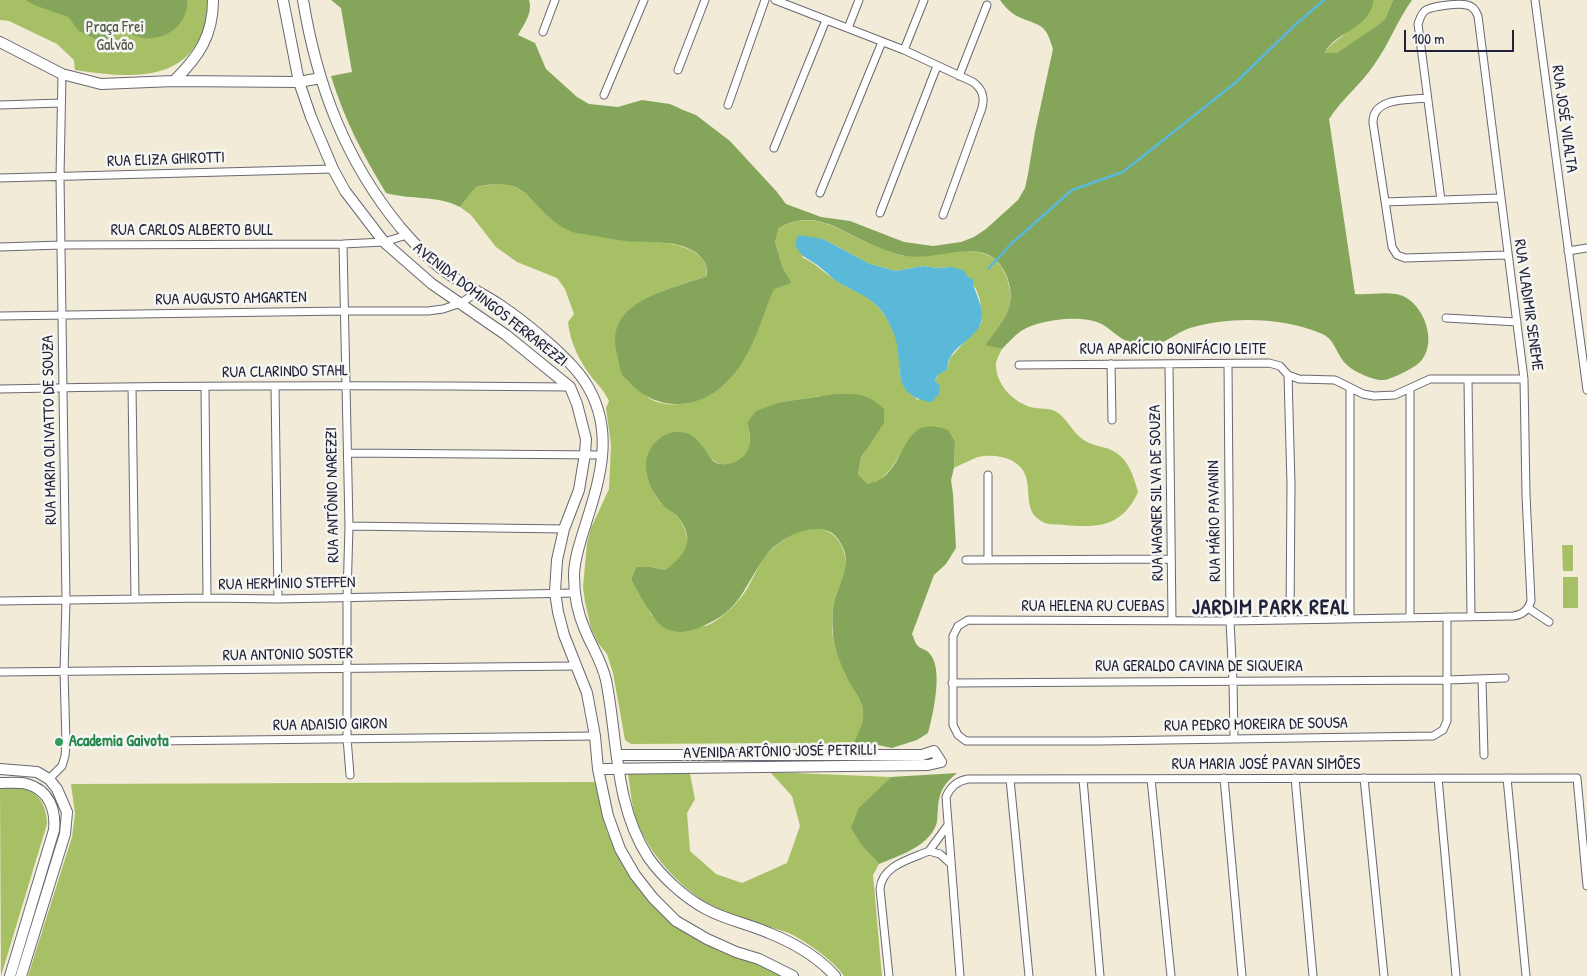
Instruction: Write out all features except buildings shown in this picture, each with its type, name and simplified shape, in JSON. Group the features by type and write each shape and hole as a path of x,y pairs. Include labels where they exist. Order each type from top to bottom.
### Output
{"main road":[{"path":"174,81 198,55 209,32 214,0"},
{"name":"AVENIDA DOMINGOS FERRAREZZI","path":"283,0 299,82 311,117 333,169 345,190 384,242 432,284 506,335 570,387 582,422 586,440 585,454 579,490 564,530 557,560 555,592 564,636 587,693 595,736 598,769 608,816 620,848 635,875 653,898 676,921 736,952 759,959 793,976"},
{"name":"AVENIDA DOMINGOS FERRAREZZI","path":"303,0 321,78 342,136 372,191 407,235 442,270 499,304 553,348 585,381 599,412 603,455 598,485 575,562 575,593 583,627 598,656 605,679 618,768 627,810 638,840 654,866 682,892 705,909 731,920 769,932 800,947 817,959 834,976"},
{"path":"0,42 62,74 101,84 174,81 299,82 321,78"},
{"path":"595,736 616,752"},
{"name":"AVENIDA ARTÔNIO JOSÉ PETRILLI","path":"598,769 928,765 941,762 934,751 922,755 616,752"},
{"path":"10,976 54,830 55,819 53,807 47,797 33,787 16,783 1,783 3,769 38,772 49,779 57,789 67,812 65,834 21,976"}],"street":[{"path":"542,32 555,0"},
{"path":"604,95 644,0"},
{"path":"678,70 705,0"},
{"path":"728,105 765,0"},
{"path":"775,0 793,3 826,20 904,50 979,86 984,100 943,215"},
{"path":"848,28 859,0"},
{"path":"904,50 924,0"},
{"name":"RUA JOSÉ VILALTA","path":"1535,0 1587,390"},
{"path":"958,76 987,5"},
{"name":"RUA VLADIMIR SENEME","path":"1427,98 1418,24 1424,12 1428,9 1447,5 1466,5 1472,7 1478,16 1524,380 1526,495 1531,601 1528,608"},
{"path":"774,148 826,20"},
{"path":"820,193 882,42"},
{"path":"880,213 937,66"},
{"name":"RUA MARIA OLIVATTO DE SOUZA","path":"49,779 62,766 66,742 60,177 62,74"},
{"path":"1441,200 1427,98 1385,104 1378,108 1374,114 1373,123 1391,245 1395,252 1405,258 1507,255"},
{"path":"0,105 60,103"},
{"name":"RUA ELIZA GHIROTTI","path":"0,178 333,169"},
{"path":"1385,202 1500,198"},
{"name":"RUA CARLOS ALBERTO BULL","path":"0,247 343,244 384,242 407,235"},
{"name":"RUA ANTÔNIO NAREZZI","path":"343,244 349,526 347,738 350,775"},
{"path":"1568,251 1587,248"},
{"path":"461,304 477,292"},
{"name":"RUA AUGUSTO AMGARTEN","path":"0,316 428,311 461,304"},
{"path":"1446,318 1517,322"},
{"path":"1111,364 1112,420"},
{"name":"RUA MÁRIO PAVANIN","path":"1228,364 1230,621 1234,738"},
{"name":"RUA APARÍCIO BONIFÁCIO LEITE","path":"1019,365 1273,364 1280,366 1288,374 1303,380 1335,380 1363,394 1384,396 1395,395 1430,379 1524,380"},
{"name":"RUA WAGNER SILVA DE SOUZA","path":"1169,365 1172,620"},
{"path":"1288,374 1292,484 1290,619"},
{"path":"1468,380 1471,616"},
{"name":"RUA CLARINDO STAHL","path":"0,389 274,387 345,384 570,387"},
{"path":"132,387 134,599"},
{"path":"205,387 207,598"},
{"path":"274,387 278,599"},
{"path":"1350,388 1350,618"},
{"path":"1410,389 1410,618"},
{"path":"348,453 603,455"},
{"path":"988,475 988,560"},
{"path":"349,526 564,530"},
{"path":"966,560 1171,559"},
{"name":"RUA HERMÍNIO STEFFEN","path":"0,601 207,598 278,599 575,593"},
{"path":"1528,608 1549,622"},
{"name":"RUA HELENA RU CUEBAS","path":"952,682 953,636 958,626 968,620 1230,621 1516,616 1528,608"},
{"name":"RUA PEDRO MOREIRA DE SOUSA","path":"952,682 953,725 956,732 966,741 1100,741 1436,735 1443,730 1447,721 1447,617"},
{"name":"RUA ANTONIO SOSTER","path":"0,672 577,666"},
{"name":"RUA GERALDO CAVINA DE SIQUEIRA","path":"952,682 1447,680 1505,678"},
{"path":"1482,679 1484,754"},
{"name":"RUA ADAISIO GIRON","path":"66,742 595,736"},
{"path":"1224,778 1242,976"},
{"path":"1295,778 1313,976"},
{"path":"1364,778 1384,976"},
{"path":"1438,778 1456,976"},
{"path":"1507,778 1526,976"},
{"name":"RUA MARIA JOSÉ PAVAN SIMÕES","path":"948,825 946,797 950,789 957,783 968,779 1577,778 1587,886"},
{"path":"1010,779 1029,976"},
{"path":"1083,779 1100,976"},
{"path":"1151,779 1171,976"},
{"path":"889,976 880,889 882,880 886,872 893,867 929,851 948,825"},
{"path":"948,825 960,976"},
{"path":"929,851 940,854 951,864"}],"green space":[{"name":"Praça Frei Galvão","path":"0,0 209,0 204,27 194,47 181,61 164,70 144,74 122,75 75,70 74,60 57,44 9,21 0,20"},
{"path":"26,0 187,0 187,9 180,23 168,34 160,37 143,38 134,36 121,29 113,38 100,41 79,31 68,17 34,5"},
{"path":"331,0 529,0 529,14 518,35 535,43 546,69 577,97 589,104 618,107 642,100 670,104 696,115 730,141 786,204 821,217 850,221 904,242 933,246 961,242 974,237 986,229 1018,200 1025,188 1053,49 1047,34 1041,26 1015,15 1000,0 1374,0 1371,10 1365,18 1336,39 1324,53 1337,53 1385,19 1393,0 1412,0 1374,65 1329,119 1355,294 1396,294 1405,297 1413,303 1420,312 1428,332 1426,353 1418,364 1409,370 1392,378 1380,380 1364,375 1349,367 1342,360 1329,339 1320,333 1289,324 1255,320 1221,321 1205,324 1185,330 1154,345 1141,346 1130,343 1097,322 1063,319 1039,323 1029,327 1018,333 1002,349 985,345 1006,314 1011,297 1007,277 999,263 989,255 963,252 920,257 903,255 889,252 867,243 831,225 819,221 806,220 793,222 779,228 775,242 783,268 792,283 774,289 749,351 735,373 715,392 691,403 666,403 653,399 642,393 622,373 615,346 618,324 628,311 648,297 707,276 704,261 697,253 678,245 625,241 572,232 548,216 524,192 506,184 476,187 460,207 433,199 386,193 355,136 331,76 352,72 341,8"},
{"path":"1374,0 1393,0 1385,19 1362,38 1337,53 1323,53 1367,14"},
{"path":"502,183 511,185 525,193 554,221 566,228 620,240 673,244 685,247 704,261 707,276 648,297 628,311 617,327 617,350 623,375 652,400 661,403 681,404 701,399 719,389 735,373 754,338 774,288 792,283 783,268 775,242 779,228 793,222 819,221 868,243 901,255 963,251 977,252 989,256 999,263 1009,287 1010,296 1007,313 986,344 1002,349 996,361 996,370 1004,388 1025,405 1055,411 1084,440 1119,455 1128,466 1138,492 1132,504 1117,519 1108,523 1088,526 1046,523 1033,513 1029,504 1026,477 1019,465 1013,461 1006,458 985,456 975,458 954,468 955,442 912,436 890,470 880,480 868,484 858,474 861,459 868,447 821,396 781,402 747,423 750,437 748,450 732,463 723,464 714,461 696,439 646,471 656,497 679,519 687,539 683,555 665,570 651,567 636,567 631,579 652,616 695,625 709,625 732,608 747,589 763,559 780,543 801,531 812,529 832,534 839,542 846,561 836,594 832,617 835,648 846,676 860,700 863,720 852,745 794,743 631,744 625,740 613,673 607,654 598,643 591,628 583,587 587,543 591,528 609,489 611,445 606,408 609,401 588,373 576,352 568,322 574,314 565,289 557,278 517,262 496,247 471,215 460,207 476,187","holes":["823,239 870,264 896,271 923,266 950,267 969,279 976,289 980,300 981,324 950,358 947,370 939,373 935,382 918,400 909,392 901,378 896,338 891,325 879,308 864,295 840,283 802,257"]},
{"path":"836,394 867,397 884,409 884,423 861,458 858,474 868,484 879,480 888,473 907,442 921,428 933,426 948,430 955,442 954,468 951,480 956,548 946,564 934,575 912,634 918,646 929,653 936,669 936,691 932,714 928,733 917,740 892,748 878,745 852,745 860,728 863,711 860,701 841,666 834,644 833,607 845,570 846,559 842,545 832,533 825,530 807,530 789,537 773,547 733,606 713,621 689,631 680,632 666,629 659,623 645,604 631,579 636,567 651,567 665,570 678,559 686,546 687,533 683,525 676,515 658,499 649,483 646,467 647,459 649,451 659,439 670,433 686,433 697,440 713,461 728,464 738,460 746,453 750,439 747,423 756,411 781,402"},
{"path":"1562,545 1573,545 1573,571 1563,571"},
{"path":"1563,577 1578,577 1578,608 1563,608"},
{"path":"770,772 891,777 883,786 863,847 879,864 873,875 882,976 844,976 828,959 793,935 713,907 684,886 662,864 638,825 628,774 690,774 695,799 687,813 690,851 716,874 742,883 787,863 800,826 792,796"},
{"path":"957,773 946,784 941,793 937,823 932,833 912,850 879,864 863,847 851,828 859,808 891,777"},
{"path":"595,782 607,832 630,877 648,901 672,924 719,951 760,965 781,976 28,976 72,837 75,814 71,784"},
{"path":"0,788 21,788 33,792 44,806 47,818 47,824 1,976"}],"water":[{"path":"798,235 823,239 870,264 896,271 923,266 950,267 963,270 969,278 973,279 982,310 981,322 975,332 953,353 947,370 937,377 935,382 940,385 939,394 932,402 919,399 910,394 904,387 901,380 895,337 881,310 876,304 838,282 803,256 795,245"}],"waterway":[{"path":"989,268 1011,244 1072,190 1123,172 1235,83 1324,0"}],"place":[{"name":"Academia Gaivota","path":"59,742"}],"district":[{"name":"JARDIM PARK REAL","path":"1271,608"}]}
